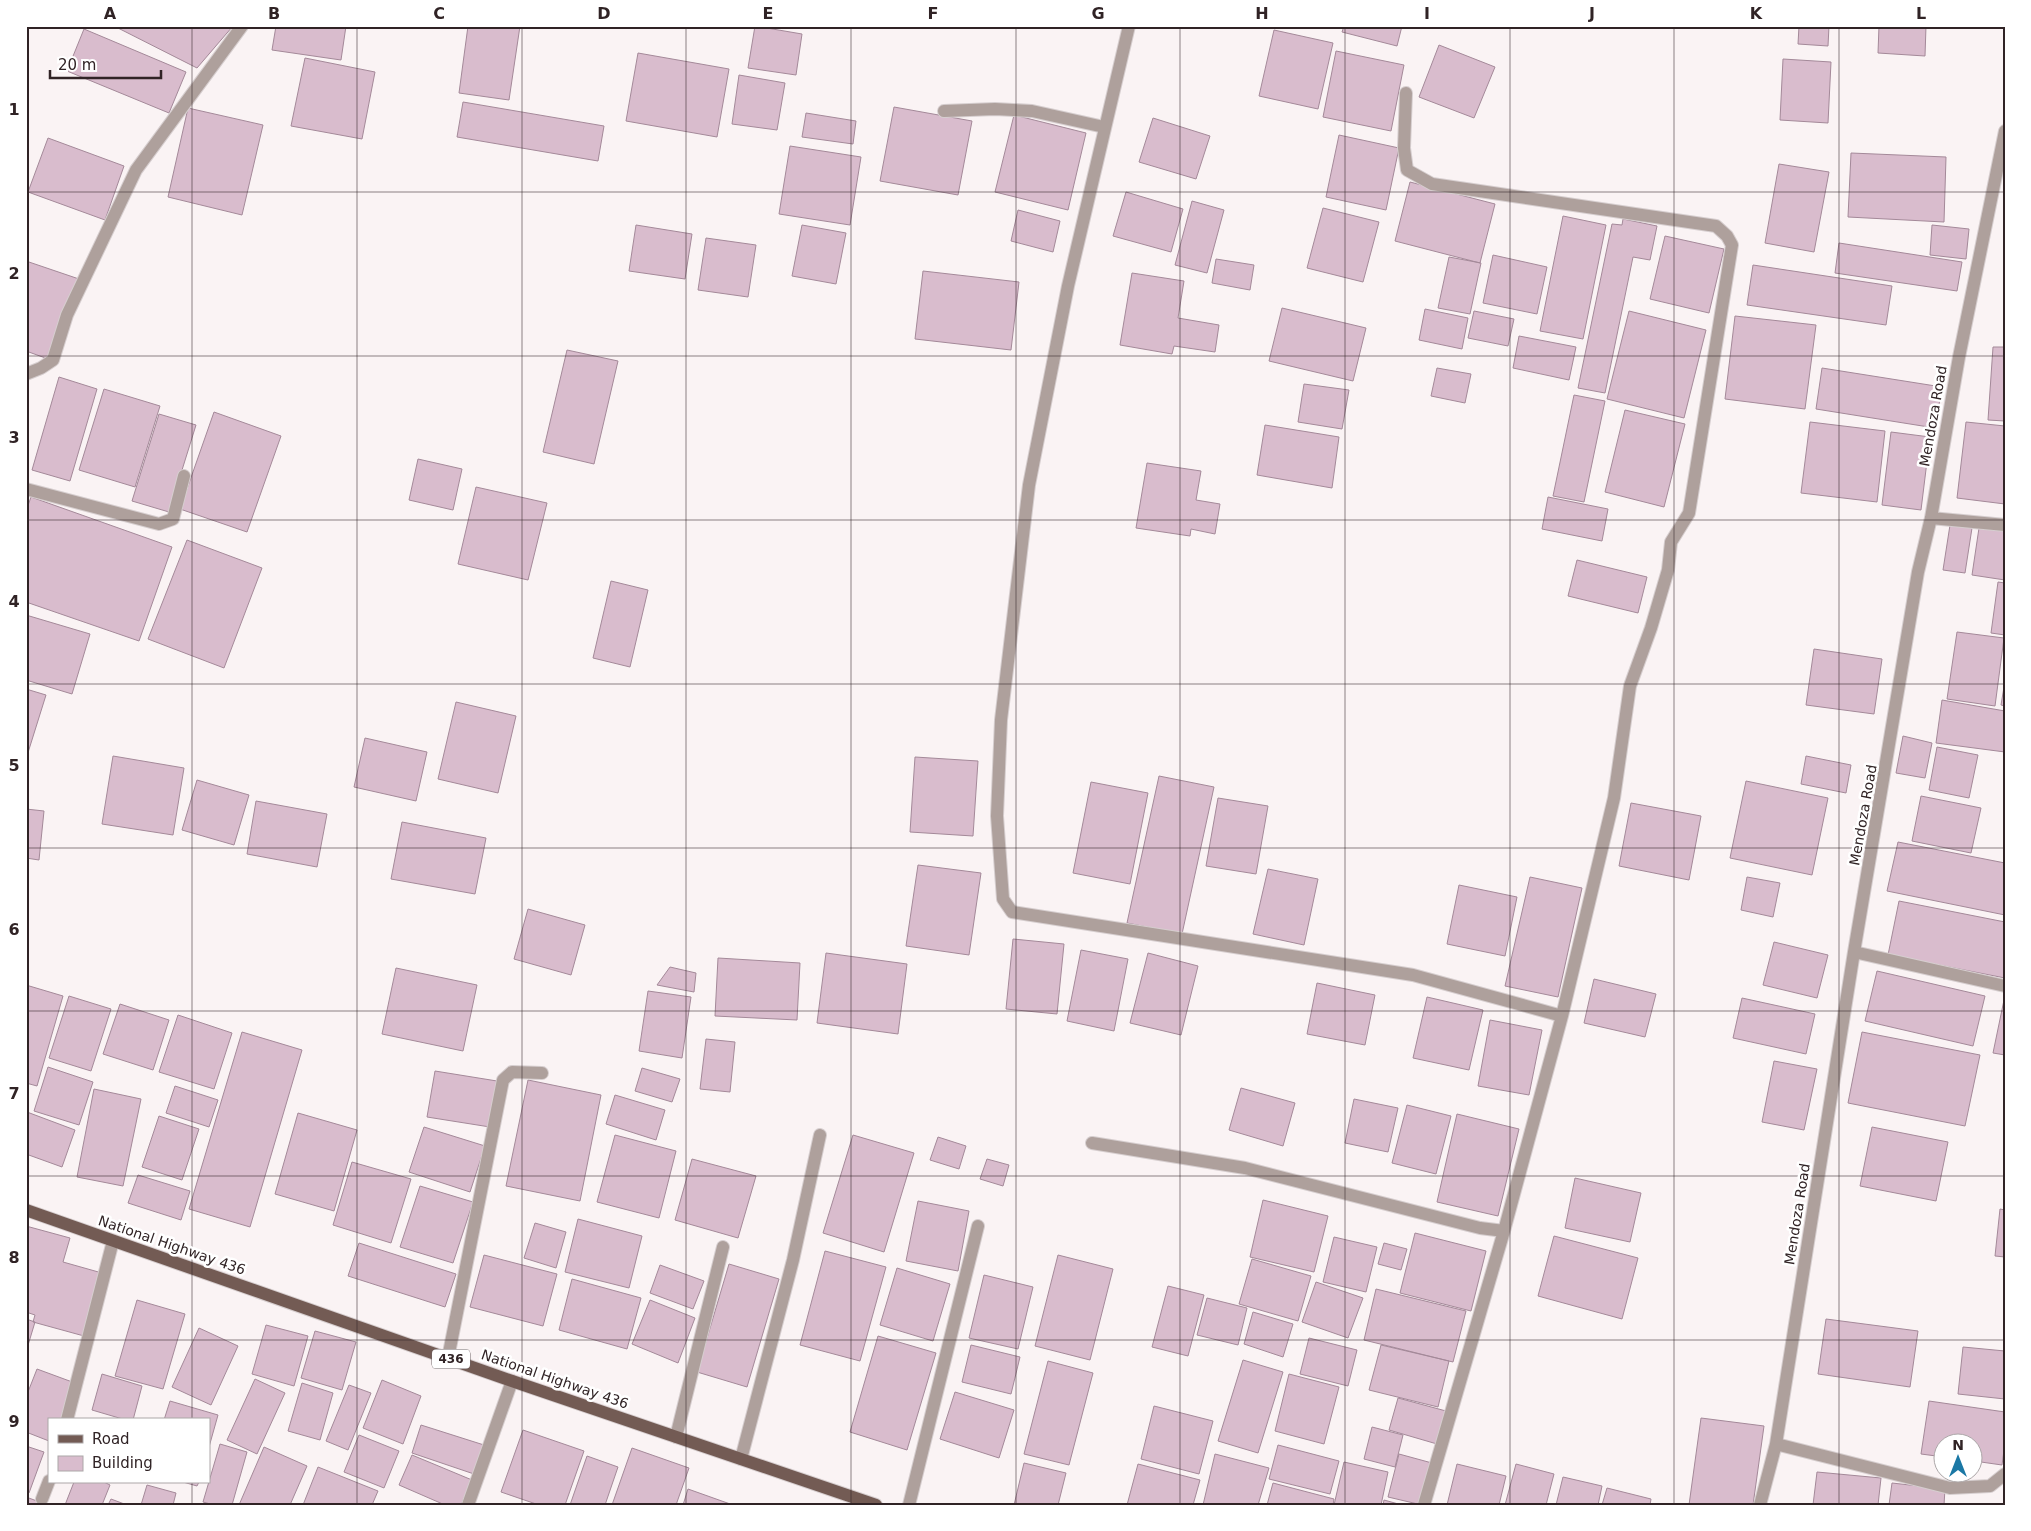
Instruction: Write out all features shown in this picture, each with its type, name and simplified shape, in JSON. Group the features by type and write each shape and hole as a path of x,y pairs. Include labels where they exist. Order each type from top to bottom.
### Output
{"main road":[{"name":"National Highway 436","path":"26,1210 512,1381 876,1505"}],"street":[{"path":"26,374 52,360 67,315 136,170 242,26"},
{"path":"1130,26 1104,127 1068,286 1029,485 1001,720 997,816 1004,899 1012,912 1412,975 1562,1016"},
{"path":"1406,92 1404,148 1407,170 1432,184 1716,226 1727,236 1732,245 1689,513 1671,542 1668,570 1652,628 1630,686 1614,798 1562,1016 1504,1231 1424,1505"},
{"path":"944,112 995,109 1032,111 1104,127"},
{"name":"Mendoza Road","path":"1760,1505 1776,1444 1854,952 1918,572 2005,131"},
{"path":"26,489 158,524 174,519 184,476"},
{"path":"1930,518 2005,525"},
{"path":"1854,952 2005,986"},
{"path":"448,1358 504,1080 512,1072 542,1073"},
{"path":"741,1459 793,1260 820,1135"},
{"path":"1092,1143 1245,1168 1480,1228 1504,1231"},
{"path":"909,1505 978,1226"},
{"path":"68,1418 113,1241"},
{"path":"676,1437 723,1247"},
{"path":"468,1505 512,1381"},
{"path":"1776,1444 1950,1488 1990,1486 2005,1474"},
{"path":"42,1499 48,1484"}],"building":[{"path":"114,26 233,26 197,68"},
{"path":"276,26 346,26 341,60 272,50"},
{"path":"468,26 520,26 509,100 459,93"},
{"path":"755,26 802,34 796,75 748,68"},
{"path":"1344,26 1402,26 1397,46 1342,32"},
{"path":"1799,26 1829,26 1828,46 1798,44"},
{"path":"1879,26 1926,26 1925,56 1878,53"},
{"path":"84,29 186,72 169,113 67,71"},
{"path":"1274,30 1333,43 1318,109 1259,96"},
{"path":"1439,45 1495,67 1474,118 1419,97"},
{"path":"1336,51 1404,65 1391,131 1323,117"},
{"path":"638,53 729,69 717,137 626,121"},
{"path":"305,58 375,72 362,139 291,126"},
{"path":"1783,59 1831,62 1828,123 1780,120"},
{"path":"739,75 785,83 777,130 732,124"},
{"path":"463,102 604,126 598,161 457,137"},
{"path":"894,107 972,121 958,195 880,181"},
{"path":"188,108 263,125 242,215 168,197"},
{"path":"806,113 856,121 853,144 802,137"},
{"path":"1014,115 1086,133 1068,210 995,192"},
{"path":"1153,118 1210,136 1196,179 1139,162"},
{"path":"1339,135 1399,148 1386,210 1326,197"},
{"path":"48,138 124,166 105,220 28,192"},
{"path":"790,146 861,157 850,225 779,214"},
{"path":"1851,153 1946,157 1944,222 1848,217"},
{"path":"1779,164 1829,172 1814,252 1765,243"},
{"path":"1410,182 1495,204 1480,263 1395,241"},
{"path":"1126,192 1183,209 1171,252 1113,236"},
{"path":"1192,201 1224,210 1207,273 1175,265"},
{"path":"1323,208 1379,222 1363,282 1307,268"},
{"path":"1018,210 1060,221 1053,252 1011,241"},
{"path":"1563,216 1606,225 1583,339 1540,331"},
{"path":"1623,219 1657,226 1650,260 1633,257 1605,393 1578,388 1612,224 1622,225"},
{"path":"636,225 692,234 685,279 629,271"},
{"path":"802,225 846,233 836,284 792,276"},
{"path":"1932,225 1969,229 1966,259 1930,255"},
{"path":"1665,236 1724,249 1709,313 1650,299"},
{"path":"706,238 756,245 748,297 698,290"},
{"path":"1839,243 1962,262 1957,291 1835,273"},
{"path":"1493,255 1547,267 1537,314 1483,303"},
{"path":"1449,257 1481,263 1470,314 1438,308"},
{"path":"1216,259 1254,265 1250,290 1212,283"},
{"path":"26,261 79,279 51,360 26,351"},
{"path":"1753,265 1892,286 1886,325 1747,305"},
{"path":"923,271 1019,282 1011,350 915,339"},
{"path":"1132,273 1184,281 1178,318 1219,325 1215,352 1174,346 1172,354 1120,345"},
{"path":"1282,308 1366,328 1353,381 1269,361"},
{"path":"1425,309 1468,318 1462,349 1419,340"},
{"path":"1474,311 1514,319 1508,346 1468,338"},
{"path":"1629,311 1706,330 1684,418 1607,399"},
{"path":"1735,316 1816,325 1805,409 1725,399"},
{"path":"1519,336 1576,347 1569,380 1513,368"},
{"path":"1993,347 2005,347 2005,421 1988,420"},
{"path":"567,350 618,361 594,464 543,452"},
{"path":"1437,368 1471,374 1465,403 1431,396"},
{"path":"1822,368 1942,387 1935,428 1816,409"},
{"path":"59,377 97,389 70,481 32,470"},
{"path":"1304,384 1349,390 1342,429 1298,422"},
{"path":"104,389 160,406 135,487 79,470"},
{"path":"1574,395 1605,401 1584,502 1553,496"},
{"path":"1625,410 1685,424 1664,507 1605,492"},
{"path":"214,412 281,436 247,532 180,509"},
{"path":"159,414 196,425 169,512 132,501"},
{"path":"1810,422 1885,431 1877,502 1801,493"},
{"path":"1966,422 2005,426 2005,504 1957,498"},
{"path":"1265,425 1339,437 1332,488 1257,475"},
{"path":"1891,432 1930,437 1921,510 1882,505"},
{"path":"418,459 462,469 453,510 409,500"},
{"path":"1147,463 1201,471 1196,500 1220,504 1215,534 1191,529 1190,536 1136,528"},
{"path":"476,487 547,503 528,580 458,564"},
{"path":"31,497 172,547 139,641 26,602 26,511"},
{"path":"1548,497 1608,509 1602,541 1542,529"},
{"path":"1950,525 1972,528 1965,573 1943,570"},
{"path":"1979,528 2005,531 2005,580 1972,575"},
{"path":"187,540 262,568 224,668 148,639"},
{"path":"1577,560 1647,577 1638,613 1568,596"},
{"path":"611,581 648,590 630,667 593,658"},
{"path":"1998,582 2005,583 2005,635 1991,633"},
{"path":"26,615 90,634 72,694 26,680"},
{"path":"1957,632 2004,638 1995,706 1947,699"},
{"path":"1814,649 1882,659 1874,714 1806,705"},
{"path":"2005,681 2005,706 2001,705"},
{"path":"26,689 46,695 26,759"},
{"path":"1942,700 2005,711 2005,752 1936,743"},
{"path":"456,702 516,716 498,793 438,779"},
{"path":"1903,736 1932,743 1925,778 1896,773"},
{"path":"365,738 427,752 416,801 354,787"},
{"path":"1937,747 1978,755 1969,798 1929,790"},
{"path":"113,756 184,768 173,835 102,824"},
{"path":"1806,756 1851,765 1846,793 1801,784"},
{"path":"915,757 978,761 973,836 910,832"},
{"path":"1159,776 1214,787 1182,934 1127,923"},
{"path":"197,780 249,795 234,845 182,830"},
{"path":"1746,781 1828,798 1812,875 1730,858"},
{"path":"1091,782 1148,793 1130,884 1073,873"},
{"path":"1921,796 1981,808 1971,853 1912,841"},
{"path":"1218,798 1268,806 1256,874 1206,866"},
{"path":"256,801 327,814 317,867 247,854"},
{"path":"1631,803 1701,816 1689,880 1619,866"},
{"path":"26,809 44,811 39,860 26,858"},
{"path":"402,822 486,838 475,894 391,879"},
{"path":"1898,842 2005,863 2005,915 1887,891"},
{"path":"918,865 981,873 969,955 906,946"},
{"path":"1268,869 1318,879 1304,945 1253,934"},
{"path":"1530,877 1582,888 1558,997 1505,986"},
{"path":"1747,877 1780,883 1773,917 1741,910"},
{"path":"1459,885 1517,897 1505,956 1447,944"},
{"path":"1899,901 2005,922 2005,978 1888,955"},
{"path":"528,909 585,925 571,975 514,959"},
{"path":"1013,939 1064,944 1057,1014 1006,1009"},
{"path":"1774,942 1828,955 1817,998 1763,985"},
{"path":"1081,950 1128,959 1114,1031 1067,1021"},
{"path":"826,953 907,964 898,1034 817,1023"},
{"path":"1148,953 1198,966 1181,1035 1130,1023"},
{"path":"718,958 800,963 797,1020 715,1016"},
{"path":"670,967 696,973 694,992 657,985"},
{"path":"396,968 477,985 463,1051 382,1034"},
{"path":"1877,971 1985,996 1973,1046 1865,1021"},
{"path":"1594,979 1656,994 1645,1037 1584,1023"},
{"path":"1317,983 1375,995 1365,1045 1307,1034"},
{"path":"26,985 63,996 37,1086 26,1083"},
{"path":"648,991 691,997 682,1058 639,1051"},
{"path":"69,996 111,1009 91,1071 49,1058"},
{"path":"1427,997 1483,1010 1469,1070 1413,1058"},
{"path":"1742,998 1815,1014 1806,1054 1733,1038"},
{"path":"2005,1000 2005,1055 1993,1053"},
{"path":"120,1004 169,1020 153,1070 103,1054"},
{"path":"178,1015 232,1033 214,1089 159,1072"},
{"path":"1490,1020 1542,1030 1529,1095 1478,1086"},
{"path":"242,1032 302,1050 250,1227 189,1209"},
{"path":"1862,1032 1980,1055 1965,1126 1848,1103"},
{"path":"706,1039 735,1042 730,1092 700,1089"},
{"path":"1774,1061 1817,1069 1804,1130 1762,1122"},
{"path":"48,1067 93,1082 79,1125 34,1111"},
{"path":"642,1068 680,1079 672,1102 635,1091"},
{"path":"435,1071 497,1081 490,1127 427,1117"},
{"path":"528,1080 601,1095 580,1201 506,1186"},
{"path":"175,1086 218,1100 209,1127 166,1113"},
{"path":"1241,1088 1295,1103 1283,1146 1229,1130"},
{"path":"94,1089 141,1099 123,1186 77,1177"},
{"path":"615,1095 665,1110 656,1140 606,1124"},
{"path":"1354,1099 1398,1108 1388,1152 1345,1143"},
{"path":"1407,1105 1451,1116 1436,1174 1392,1163"},
{"path":"27,1112 75,1130 62,1167 26,1154"},
{"path":"298,1113 357,1130 334,1211 275,1194"},
{"path":"1457,1114 1519,1129 1498,1216 1437,1202"},
{"path":"159,1116 199,1129 182,1180 142,1167"},
{"path":"424,1127 485,1146 470,1192 409,1172"},
{"path":"1872,1127 1948,1142 1936,1201 1860,1186"},
{"path":"615,1135 676,1151 659,1218 597,1202"},
{"path":"853,1135 914,1153 884,1252 823,1233"},
{"path":"938,1137 966,1146 959,1169 930,1160"},
{"path":"692,1159 756,1176 738,1238 675,1220"},
{"path":"987,1159 1009,1165 1003,1186 980,1179"},
{"path":"352,1162 411,1179 391,1243 333,1225"},
{"path":"138,1175 190,1191 181,1220 128,1203"},
{"path":"1575,1178 1641,1193 1630,1242 1565,1228"},
{"path":"420,1186 473,1202 453,1263 400,1247"},
{"path":"1263,1200 1328,1216 1314,1272 1250,1257"},
{"path":"918,1201 969,1211 958,1271 906,1261"},
{"path":"2000,1209 2005,1210 2005,1257 1995,1256"},
{"path":"578,1219 642,1236 629,1288 565,1272"},
{"path":"535,1223 566,1232 556,1268 524,1258"},
{"path":"26,1226 70,1238 63,1262 102,1273 84,1336 33,1322 35,1315 26,1312"},
{"path":"1415,1233 1486,1251 1471,1311 1400,1293"},
{"path":"1554,1236 1638,1258 1622,1319 1538,1296"},
{"path":"1334,1237 1377,1247 1366,1292 1323,1282"},
{"path":"359,1243 456,1274 445,1307 348,1276"},
{"path":"1384,1243 1407,1249 1401,1270 1378,1264"},
{"path":"825,1251 886,1267 860,1361 800,1345"},
{"path":"484,1255 557,1274 543,1326 470,1307"},
{"path":"1058,1255 1113,1269 1090,1360 1035,1346"},
{"path":"1252,1259 1311,1276 1298,1321 1239,1304"},
{"path":"729,1264 779,1279 747,1387 697,1372"},
{"path":"660,1265 704,1281 693,1309 650,1293"},
{"path":"897,1268 950,1284 933,1341 880,1325"},
{"path":"984,1275 1033,1287 1018,1349 969,1338"},
{"path":"572,1279 641,1298 627,1349 559,1330"},
{"path":"1316,1282 1363,1298 1348,1338 1302,1322"},
{"path":"1168,1286 1204,1295 1188,1356 1152,1347"},
{"path":"1376,1289 1466,1311 1453,1362 1364,1340"},
{"path":"1207,1298 1247,1308 1238,1345 1197,1335"},
{"path":"137,1300 185,1314 163,1389 115,1376"},
{"path":"650,1300 695,1318 678,1363 632,1344"},
{"path":"1253,1312 1293,1324 1283,1357 1244,1344"},
{"path":"26,1319 35,1322 26,1352"},
{"path":"1826,1319 1918,1331 1910,1387 1818,1374"},
{"path":"266,1325 308,1336 294,1386 252,1374"},
{"path":"199,1328 238,1346 211,1405 172,1387"},
{"path":"315,1331 356,1342 342,1390 301,1378"},
{"path":"878,1336 936,1353 907,1450 850,1432"},
{"path":"1309,1338 1357,1350 1348,1386 1300,1374"},
{"path":"971,1345 1020,1357 1011,1394 962,1382"},
{"path":"1381,1345 1449,1361 1438,1407 1369,1390"},
{"path":"1963,1347 2005,1351 2005,1399 1958,1394"},
{"path":"1243,1360 1283,1372 1258,1453 1218,1441"},
{"path":"1048,1361 1093,1373 1069,1465 1024,1454"},
{"path":"37,1369 75,1383 63,1418 48,1418 48,1441 26,1432 26,1397"},
{"path":"102,1374 142,1386 134,1418 119,1418 92,1410"},
{"path":"1289,1374 1339,1387 1324,1444 1275,1431"},
{"path":"255,1379 285,1393 257,1454 227,1440"},
{"path":"382,1380 421,1396 403,1444 363,1428"},
{"path":"302,1383 333,1393 320,1440 288,1431"},
{"path":"349,1385 371,1393 348,1450 326,1441"},
{"path":"955,1392 1014,1410 999,1458 940,1439"},
{"path":"1398,1398 1446,1411 1437,1444 1389,1430"},
{"path":"170,1401 218,1415 210,1443 210,1418 165,1418"},
{"path":"1929,1401 2005,1412 2005,1443 2002,1465 1984,1462 1984,1434 1934,1434 1934,1456 1921,1454"},
{"path":"1154,1406 1213,1421 1199,1474 1141,1459"},
{"path":"1701,1418 1764,1426 1753,1505 1689,1505"},
{"path":"421,1425 484,1445 474,1474 412,1453"},
{"path":"1372,1427 1403,1435 1395,1467 1364,1459"},
{"path":"523,1430 584,1451 565,1505 539,1505 501,1492"},
{"path":"359,1435 399,1451 384,1488 344,1472"},
{"path":"220,1444 247,1452 232,1505 214,1505 203,1502 208,1484 210,1484"},
{"path":"1278,1445 1339,1461 1330,1494 1269,1479"},
{"path":"26,1446 44,1452 29,1493 26,1492"},
{"path":"264,1447 307,1466 290,1505 239,1505"},
{"path":"632,1448 689,1468 676,1505 612,1505"},
{"path":"1215,1454 1269,1468 1258,1505 1203,1505"},
{"path":"1399,1454 1432,1463 1422,1505 1388,1497"},
{"path":"412,1455 472,1480 461,1505 445,1505 399,1485"},
{"path":"587,1456 618,1467 605,1505 570,1505"},
{"path":"1344,1462 1388,1472 1381,1505 1334,1505"},
{"path":"1024,1463 1066,1473 1058,1505 1014,1505"},
{"path":"1138,1464 1200,1480 1193,1505 1127,1505"},
{"path":"1457,1464 1506,1476 1499,1505 1447,1505"},
{"path":"1516,1464 1554,1474 1546,1505 1505,1505"},
{"path":"318,1467 378,1491 372,1505 303,1505"},
{"path":"1817,1472 1881,1478 1878,1505 1813,1505"},
{"path":"1563,1477 1602,1486 1598,1505 1556,1505"},
{"path":"1273,1483 1334,1499 1333,1505 1267,1505"},
{"path":"1892,1483 1945,1489 1944,1505 1889,1505"},
{"path":"73,1484 110,1485 102,1505 65,1505"},
{"path":"147,1485 176,1493 173,1505 141,1505"},
{"path":"1607,1488 1651,1499 1650,1505 1602,1505"},
{"path":"688,1489 733,1505 683,1505"},
{"path":"26,1497 48,1505 26,1505"},
{"path":"111,1499 127,1505 108,1505"},
{"path":"1384,1500 1402,1505 1383,1505"}]}
